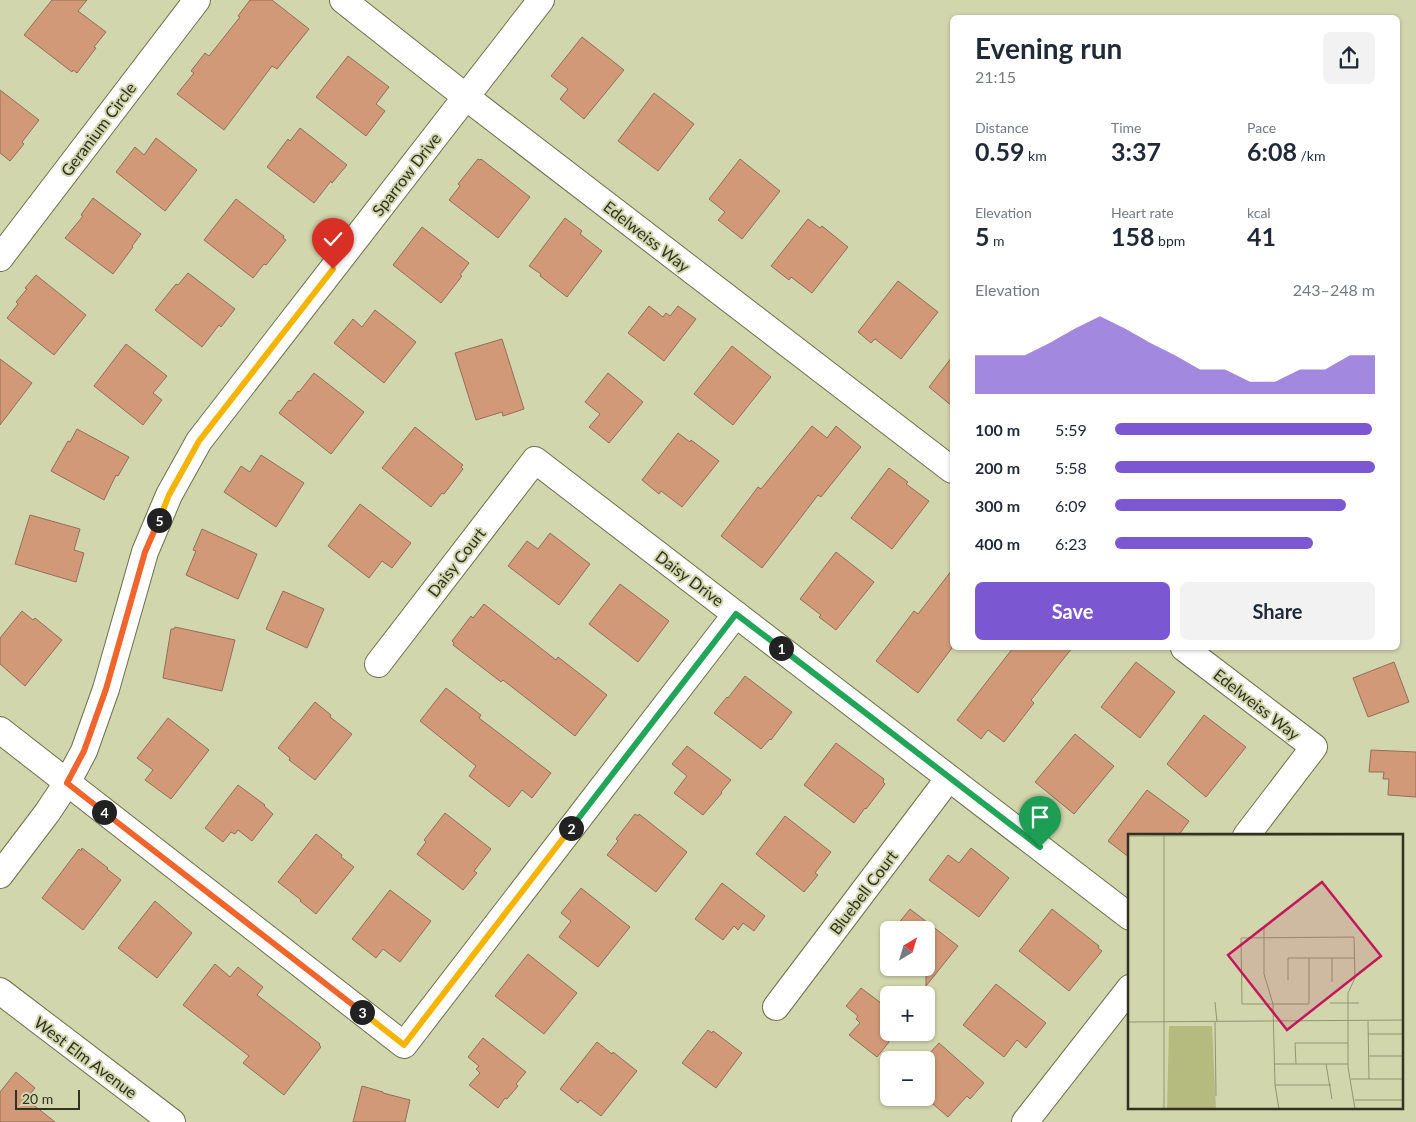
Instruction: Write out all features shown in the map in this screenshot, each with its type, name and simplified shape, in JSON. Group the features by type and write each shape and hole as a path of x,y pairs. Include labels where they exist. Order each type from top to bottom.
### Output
{"street":[{"name":"Geranium Circle","path":"0,258 197,0"},
{"name":"Edelweiss Way","path":"343,0 466,97 950,468"},
{"name":"Sparrow Drive","path":"0,874 47,813 67,783 84,751 106,689 145,552 169,495 199,441 541,0"},
{"name":"Daisy Drive","path":"535,460 1128,915"},
{"name":"Daisy Court","path":"378,664 535,460"},
{"path":"0,730 404,1045 736,614"},
{"name":"Edelweiss Way","path":"1187,650 1314,747 1248,834"},
{"name":"Bluebell Court","path":"776,1007 949,778"},
{"path":"1025,1122 1128,991"},
{"name":"West Elm Avenue","path":"0,992 172,1122"}],"building":[{"path":"52,0 87,0 78,11 106,32 77,73 73,70 72,72 24,35"},
{"path":"250,0 272,0 309,29 277,69 272,66 224,130 177,94 194,73 191,71 205,53 209,56 240,17 238,16"},
{"path":"582,37 624,70 584,119 560,99 568,89 551,76"},
{"path":"348,56 389,87 376,104 385,111 366,136 316,97"},
{"path":"0,90 39,120 22,142 24,144 10,161 0,153"},
{"path":"654,93 694,124 658,171 618,141"},
{"path":"300,128 347,165 332,183 331,181 314,203 267,167 288,139 290,141"},
{"path":"156,138 197,170 165,211 116,172 135,147 144,155"},
{"path":"478,159 481,159 530,197 498,238 449,200 460,186 458,184"},
{"path":"740,159 780,191 742,239 718,220 725,212 709,199"},
{"path":"93,198 141,234 113,274 65,238 83,216 81,215"},
{"path":"236,199 284,236 283,238 286,240 253,278 204,240"},
{"path":"565,218 582,231 580,234 602,251 567,297 529,266"},
{"path":"808,219 820,228 822,226 848,247 812,293 791,277 789,280 771,266"},
{"path":"422,227 469,263 460,275 462,276 441,303 393,265"},
{"path":"188,273 235,309 221,327 219,325 202,347 155,310 176,284 178,285"},
{"path":"36,275 86,315 54,355 7,318 18,304 16,302 27,289 25,288"},
{"path":"898,281 938,312 901,359 875,339 871,343 858,332"},
{"path":"649,306 663,317 666,313 670,316 678,306 696,319 664,361 628,333"},
{"path":"375,310 416,342 384,383 334,343 353,319 362,327"},
{"path":"502,339 524,409 503,416 502,412 476,420 455,353"},
{"path":"126,344 167,376 153,393 162,400 143,425 94,386"},
{"path":"732,346 771,377 733,425 694,394"},
{"path":"0,359 32,383 0,425"},
{"path":"950,360 950,404 929,387"},
{"path":"314,373 364,412 331,454 279,413"},
{"path":"608,373 643,402 609,443 589,427 600,414 585,402"},
{"path":"812,426 827,438 836,426 861,447 821,497 818,495 762,568 721,536 758,487 761,489"},
{"path":"415,427 463,465 461,467 463,469 444,494 442,493 431,507 382,468"},
{"path":"77,429 129,457 118,476 116,475 104,500 51,471"},
{"path":"678,433 690,442 691,440 719,461 682,507 661,491 659,494 642,480"},
{"path":"261,455 304,483 276,527 224,492 241,466 250,472"},
{"path":"889,468 908,482 906,484 929,501 892,549 851,518"},
{"path":"360,504 411,543 392,568 382,561 369,578 328,546"},
{"path":"30,515 80,529 74,550 84,553 76,582 15,564"},
{"path":"202,529 257,554 238,599 186,575 196,551 193,550"},
{"path":"550,533 590,564 559,605 508,566 527,541 538,549"},
{"path":"836,552 874,582 836,630 819,617 821,615 800,599"},
{"path":"950,573 950,650 918,693 876,661 914,611 918,614"},
{"path":"620,584 669,621 638,662 589,624"},
{"path":"283,591 324,609 307,648 266,629"},
{"path":"484,604 556,660 558,657 607,695 575,736 503,680 501,682 453,645 452,641 471,616 473,618"},
{"path":"22,611 33,620 35,618 62,640 25,686 0,664 0,638"},
{"path":"175,627 235,640 222,691 163,678 171,629"},
{"path":"1011,650 1070,650 1031,700 1034,703 1004,742 988,730 981,739 957,720"},
{"path":"1136,662 1175,692 1140,738 1101,707"},
{"path":"1394,662 1409,702 1368,717 1353,678"},
{"path":"745,676 792,712 771,740 761,749 714,713"},
{"path":"446,688 481,715 479,718 551,773 532,798 522,790 509,807 469,776 476,766 420,721"},
{"path":"315,702 331,715 330,717 352,734 315,780 289,760 290,758 278,748"},
{"path":"1204,715 1246,747 1206,797 1167,764"},
{"path":"168,718 209,750 171,799 145,780 153,770 137,758"},
{"path":"1075,734 1114,766 1074,814 1035,782"},
{"path":"836,743 884,779 883,782 885,784 854,823 804,785"},
{"path":"687,746 731,780 703,815 674,793 687,776 672,764"},
{"path":"1371,750 1416,752 1416,797 1388,795 1389,779 1383,779 1384,772 1369,772"},
{"path":"238,785 265,805 273,814 252,841 238,830 235,834 231,832 223,842 205,828"},
{"path":"1147,790 1189,821 1179,834 1128,834 1128,856 1108,841"},
{"path":"445,813 491,849 474,871 477,873 463,890 417,854 426,842 424,840"},
{"path":"635,814 638,816 639,814 687,852 656,892 607,855 618,841 616,839"},
{"path":"785,816 831,852 815,873 818,875 804,892 756,854"},
{"path":"316,834 354,867 316,914 278,882"},
{"path":"82,848 121,880 83,930 42,898 79,849 81,851"},
{"path":"971,848 1009,878 979,917 929,880 948,855 959,863"},
{"path":"722,883 765,916 754,931 743,923 738,930 734,926 723,940 695,919"},
{"path":"581,888 630,927 598,967 559,937 571,921 561,913"},
{"path":"390,890 431,921 400,962 383,949 376,958 352,939"},
{"path":"155,901 192,933 157,978 118,948"},
{"path":"910,909 926,921 900,921"},
{"path":"1052,909 1099,946 1098,948 1102,951 1069,991 1019,951"},
{"path":"935,928 958,946 935,975"},
{"path":"528,954 577,993 544,1034 495,996"},
{"path":"215,964 230,977 238,967 263,987 257,995 320,1044 321,1047 284,1095 243,1063 249,1056 183,1005"},
{"path":"926,976 934,976 926,986"},
{"path":"996,984 1046,1023 1026,1048 1017,1040 1004,1057 963,1025"},
{"path":"861,988 880,1002 880,1041 889,1042 877,1057 849,1035 860,1023 856,1019 858,1016 846,1006"},
{"path":"708,1030 712,1033 713,1031 742,1053 716,1088 682,1063"},
{"path":"483,1038 526,1072 516,1084 518,1086 507,1099 505,1098 498,1108 469,1085 480,1073 476,1069 479,1066 468,1057"},
{"path":"597,1042 637,1071 601,1116 580,1100 578,1103 560,1089"},
{"path":"939,1043 984,1083 970,1099 967,1096 948,1117 935,1106 935,1051 932,1051"},
{"path":"16,1072 35,1088 26,1099 55,1122 0,1122 0,1092"},
{"path":"362,1086 410,1100 405,1122 353,1122"}],"route":[{"path":"333,269 199,441 169,495 145,552 106,689 84,751 67,783 404,1045 736,614 1040,847"}]}
